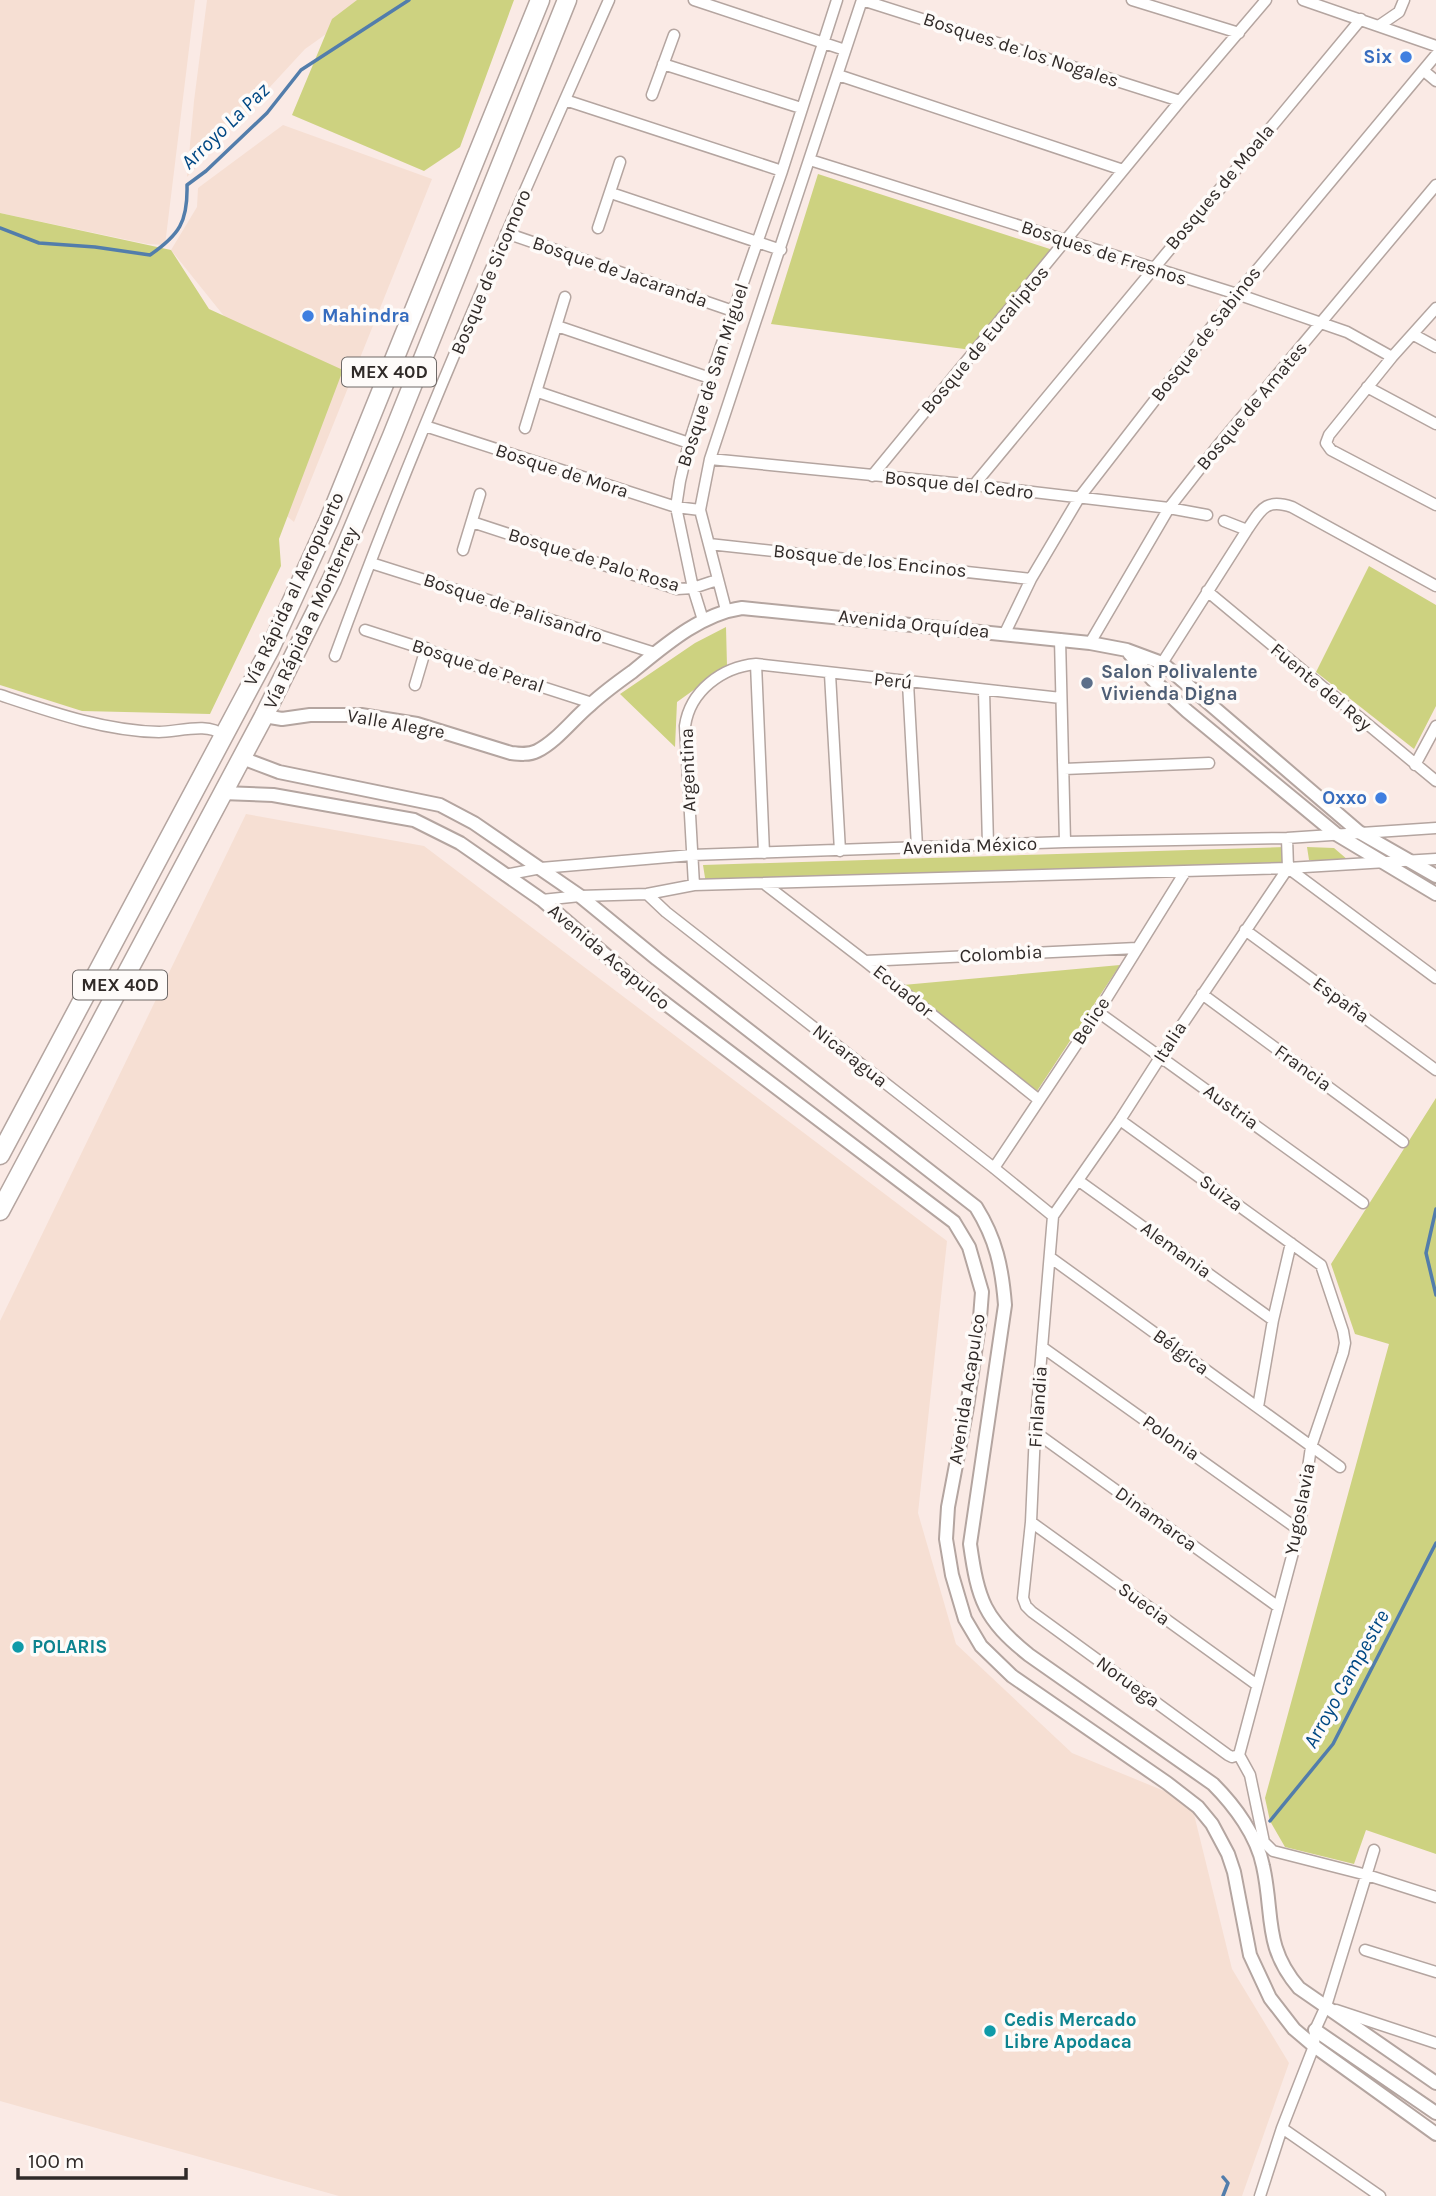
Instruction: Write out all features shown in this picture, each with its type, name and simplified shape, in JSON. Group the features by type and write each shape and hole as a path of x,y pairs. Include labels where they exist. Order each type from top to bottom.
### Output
{"highway":[{"name":"Vía Rápida al Aeropuerto","path":"0,1155 270,649 329,520 540,0"},
{"name":"Vía Rápida a Monterrey","path":"0,1211 264,716 337,567 567,0"}],"street":[{"name":"Bosque de Sicomoro","path":"335,656 425,426 506,233 609,0"},
{"path":"694,0 845,50"},
{"name":"Bosque de San Miguel","path":"703,620 693,588 676,507 689,443 782,172 836,0"},
{"name":"Bosque de San Miguel","path":"726,610 701,510 710,460 862,0"},
{"name":"Bosques de los Nogales","path":"862,0 1180,101"},
{"path":"1132,0 1239,33"},
{"name":"Bosque de Eucaliptos","path":"872,476 1266,0"},
{"path":"1303,0 1436,46"},
{"path":"1380,25 1399,12 1404,0"},
{"name":"Bosques de Moala","path":"974,485 1361,19"},
{"path":"652,95 674,34"},
{"name":"Bosque de Sabinos","path":"1005,633 1031,579 1079,498 1237,294 1436,55"},
{"path":"663,64 801,108"},
{"path":"1424,71 1436,81"},
{"path":"838,75 1123,170"},
{"path":"565,100 782,172"},
{"name":"Bosques de Fresnos","path":"810,160 1237,294 1361,338 1392,357"},
{"path":"598,228 620,162"},
{"name":"Bosque de Amates","path":"1090,643 1170,508 1216,448 1436,185"},
{"path":"611,193 780,250"},
{"name":"Bosque de Jacaranda","path":"506,233 733,311"},
{"path":"525,428 565,297"},
{"path":"1436,308 1367,387 1329,435 1326,443 1331,450 1436,505"},
{"path":"557,326 710,378"},
{"path":"1414,335 1436,347"},
{"path":"1367,387 1436,424"},
{"path":"538,392 689,443"},
{"name":"Bosque de Mora","path":"425,426 676,507 701,510"},
{"name":"Bosque del Cedro","path":"710,460 974,485 1170,508 1207,515"},
{"path":"463,550 480,495"},
{"path":"1152,679 1247,530 1264,507 1271,503 1279,502 1292,507 1436,586"},
{"path":"1224,521 1247,530"},
{"name":"Bosque de Palo Rosa","path":"472,522 677,589 693,588 717,580"},
{"name":"Bosque de los Encinos","path":"709,544 1031,579"},
{"name":"Bosque de Palisandro","path":"371,563 655,653"},
{"name":"Fuente del Rey","path":"1207,591 1436,781"},
{"name":"Avenida Orquídea","path":"703,620 726,610 759,609 1060,639 1127,650 1162,663 1360,832 1436,876"},
{"path":"592,703 655,653 703,620"},
{"name":"Bosque de Peral","path":"365,630 592,703"},
{"path":"1060,639 1065,842"},
{"path":"415,685 426,649"},
{"path":"1127,650 1152,679 1187,711 1336,835 1436,894"},
{"path":"757,664 764,853"},
{"name":"Perú","path":"726,672 757,664 1061,698"},
{"name":"Argentina","path":"694,885 685,726 692,703 726,672"},
{"path":"830,674 840,851"},
{"path":"908,683 917,847"},
{"path":"984,690 988,845"},
{"path":"0,695 90,722 158,732 202,729 218,731 222,735"},
{"name":"Valle Alegre","path":"264,716 282,719 310,715 361,715 417,724 511,753 525,754 546,745 592,703"},
{"path":"1415,765 1436,726"},
{"name":"Avenida Acapulco","path":"242,758 279,772 440,804 474,822 580,896 657,959 976,1206 989,1227 996,1246 1005,1305 970,1544 975,1583 987,1611 1008,1639 1029,1656 1213,1784 1225,1796 1242,1819 1263,1863 1272,1936 1278,1957 1288,1975 1299,1988 1436,2083"},
{"path":"1064,769 1209,763"},
{"path":"272,795 279,772"},
{"name":"Avenida Acapulco","path":"222,793 272,795 414,820 460,843 542,900 637,982 954,1222 969,1247 982,1292 947,1528 952,1574 964,1619 981,1646 1012,1676 1198,1807 1212,1824 1228,1854 1250,1955 1279,2009 1294,2029 1314,2046 1436,2134"},
{"name":"Avenida México","path":"505,875 541,868 692,855 1065,842 1286,838 1436,828"},
{"path":"1286,838 1288,868 1436,978"},
{"name":"Avenida México","path":"542,900 647,894 694,885 1185,872 1436,859"},
{"name":"Italia","path":"1053,1216 1288,868"},
{"name":"Belice","path":"994,1168 1098,1012 1185,872"},
{"name":"Ecuador","path":"766,884 1039,1100"},
{"name":"Nicaragua","path":"647,894 666,912 1053,1216"},
{"name":"España","path":"1245,930 1436,1070"},
{"name":"Colombia","path":"866,961 1137,948"},
{"name":"Francia","path":"1202,994 1403,1142"},
{"name":"Austria","path":"1098,1012 1363,1203"},
{"name":"Suiza","path":"1120,1120 1321,1265"},
{"name":"Alemania","path":"1079,1181 1273,1320"},
{"name":"Finlandia","path":"1023,1598 1053,1216"},
{"path":"1258,1407 1273,1320 1291,1243"},
{"name":"Bélgica","path":"1051,1258 1340,1467"},
{"name":"Yugoslavia","path":"1239,1755 1299,1530 1311,1447 1345,1343 1321,1265"},
{"name":"Polonia","path":"1042,1347 1299,1530"},
{"name":"Dinamarca","path":"1035,1432 1277,1606"},
{"name":"Suecia","path":"1031,1522 1257,1685"},
{"name":"Noruega","path":"1023,1598 1032,1612 1228,1755 1239,1755"},
{"path":"1239,1755 1250,1775 1264,1842 1273,1851 1367,1875 1436,1897"},
{"path":"1260,2196 1282,2128 1314,2046 1315,2030 1326,2006 1374,1850"},
{"path":"1365,1950 1436,1972"},
{"path":"1326,2006 1436,2043"},
{"path":"1315,2030 1436,2113"},
{"path":"1282,2128 1380,2196"}],"shaded area":[{"path":"0,0 195,0 165,245 147,244 0,213"},
{"path":"207,0 374,0 305,49 187,177 194,101"},
{"path":"283,125 432,179 294,522 243,480 224,316 171,250 197,207 198,188"},
{"path":"246,814 424,846 947,1241 918,1513 956,1644 1072,1753 1191,1802 1232,1969 1289,2063 1242,2196 339,2196 0,2101 0,1321"}],"green space":[{"path":"357,0 514,0 460,147 424,171 292,115 332,19"},
{"path":"818,174 1053,250 972,350 771,324"},
{"path":"0,213 171,250 209,309 343,370 279,539 281,566 210,714 82,711 0,685"},
{"path":"1369,566 1436,605 1436,706 1414,749 1316,672"},
{"path":"726,627 727,666 677,702 675,747 620,694 695,643"},
{"path":"1285,847 1286,862 706,884 703,865"},
{"path":"1307,847 1334,848 1348,860 1309,860"},
{"path":"1120,965 1037,1091 903,985"},
{"path":"1436,1098 1436,1854 1366,1830 1354,1864 1285,1847 1270,1821 1265,1798 1389,1344 1355,1334 1331,1264"}],"waterway":[{"name":"Arroyo La Paz","path":"0,228 39,243 150,255 168,241 180,226 186,209 187,185 206,171 267,113 301,70 409,0"},
{"name":"Arroyo Campestre","path":"1436,1209 1426,1253 1436,1295"},
{"name":"Arroyo Campestre","path":"1270,1821 1333,1744 1436,1543"},
{"name":"Arroyo Campestre","path":"1223,2177 1228,2183 1223,2196"}],"place":[{"name":"Six","path":"1406,57"},
{"name":"Mahindra","path":"308,316"},
{"name":"Salon Polivalente Vivienda Digna","path":"1087,683"},
{"name":"Oxxo","path":"1381,798"},
{"name":"POLARIS","path":"18,1647"},
{"name":"Cedis Mercado Libre Apodaca","path":"990,2031"}]}
